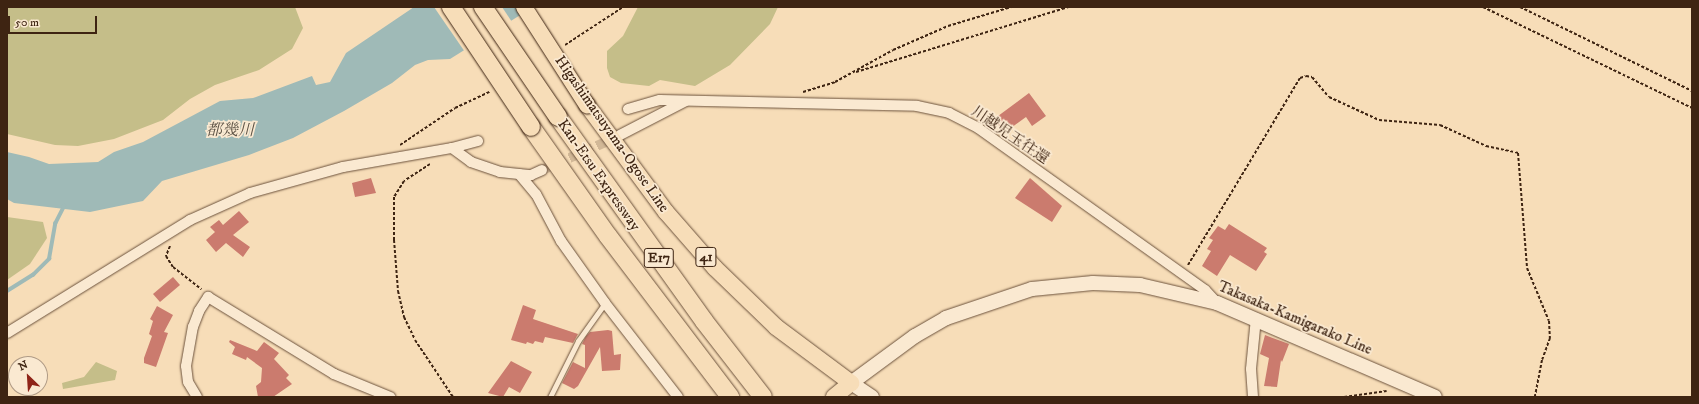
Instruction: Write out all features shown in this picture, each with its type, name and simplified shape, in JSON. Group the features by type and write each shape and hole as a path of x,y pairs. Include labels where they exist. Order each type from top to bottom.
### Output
{"highway":[{"name":"Kan-Etsu Expressway","path":"451,7 608,236 730,397"},
{"name":"Kan-Etsu Expressway","path":"483,7 558,117 704,322 763,397"}],"main road":[{"name":"Higashimatsuyama-Ogose Line","path":"524,7 588,106 666,212 715,268 776,327 851,383"},
{"name":"Takasaka-Kamigarako Line","path":"851,383 903,344 946,318 1032,289 1093,283 1140,285 1218,303 1256,318 1435,397"},
{"path":"834,397 851,383 872,397"}],"street":[{"name":"川越児玉往還","path":"628,110 640,104 660,100 917,106 949,113 978,128 1183,274 1218,303"},
{"path":"620,135 687,101"},
{"path":"7,333 190,220 250,192 343,166 452,148 478,141"},
{"path":"452,148 472,162 500,172 531,174 542,170"},
{"path":"519,174 536,194 561,241 605,303 678,397"},
{"path":"197,397 185,374 187,356 195,322 208,297 334,374 390,397"},
{"path":"1253,397 1251,369 1256,318"}],"lane":[{"path":"550,397 578,341 605,303"}],"path":[{"path":"798,93 835,82 893,50 948,26 1011,7"},
{"path":"853,73 1069,7"},
{"path":"1483,7 1692,108"},
{"path":"1520,7 1692,91"},
{"path":"1183,274 1300,78 1312,77 1330,97 1379,120 1440,125 1486,146 1518,153 1528,268 1549,321 1550,338 1542,360 1535,397"},
{"path":"434,161 404,181 398,188 394,197 394,240 398,291 404,317 415,340 453,397"},
{"path":"172,242 166,256 173,267 208,297"},
{"path":"1344,397 1388,391 1401,382"}],"shaded area":[{"path":"7,7 295,7 303,28 292,49 259,70 215,85 190,99 163,120 114,139 78,146 55,145 7,134"},
{"path":"638,7 778,7 770,24 730,65 695,86 660,80 649,86 621,83 610,77 607,68 607,51 623,36"},
{"path":"7,217 43,222 47,238 30,264 7,280"},
{"path":"96,362 117,371 115,380 63,389 62,383 84,377"}],"water":[{"name":"都幾川","path":"414,7 533,7 450,59 428,60 415,65 392,83 293,138 249,155 162,181 143,201 90,212 14,203 7,199 7,152 29,157 49,164 98,162 114,152 143,142 220,101 253,98 312,76 316,85 330,82 346,53"}],"pier":[{"path":"434,7 502,7 512,22 465,52"}],"building":[{"path":"1029,93 1046,116 1032,126 1026,117 1004,133 994,119"},
{"path":"371,178 376,193 355,197 352,183"},
{"path":"1030,178 1062,206 1052,222 1015,198"},
{"path":"239,211 249,222 233,235 250,247 243,257 226,243 216,252 206,240 215,232 210,227 219,220 223,225"},
{"path":"1229,224 1267,248 1264,252 1267,254 1256,271 1230,255 1217,276 1202,266 1211,251 1207,249 1213,240 1209,238 1218,226 1225,230"},
{"path":"173,277 180,285 160,302 153,294"},
{"path":"523,305 536,310 533,319 578,334 573,343 545,337 543,343 535,341 533,344 527,342 526,344 511,340"},
{"path":"157,306 173,315 164,332 168,333 156,367 144,363 144,358 152,336 149,334 153,321 150,319"},
{"path":"612,331 614,355 621,354 620,370 602,371 600,347 578,386 574,389 562,383 573,362 585,368 585,345 582,344 586,336 590,332"},
{"path":"1265,335 1289,344 1282,362 1281,360 1277,387 1264,386 1269,358 1260,354"},
{"path":"230,340 257,351 264,342 279,353 274,359 289,375 286,378 292,384 273,397 258,397 256,386 261,382 262,368 247,357 246,360 232,354 235,347 229,342"},
{"path":"511,361 532,372 520,393 509,387 503,397 488,393"}],"waterway":[{"path":"7,291 33,275 49,259 55,224 64,206"}],"tunnel":[{"path":"542,170 617,137"}]}
